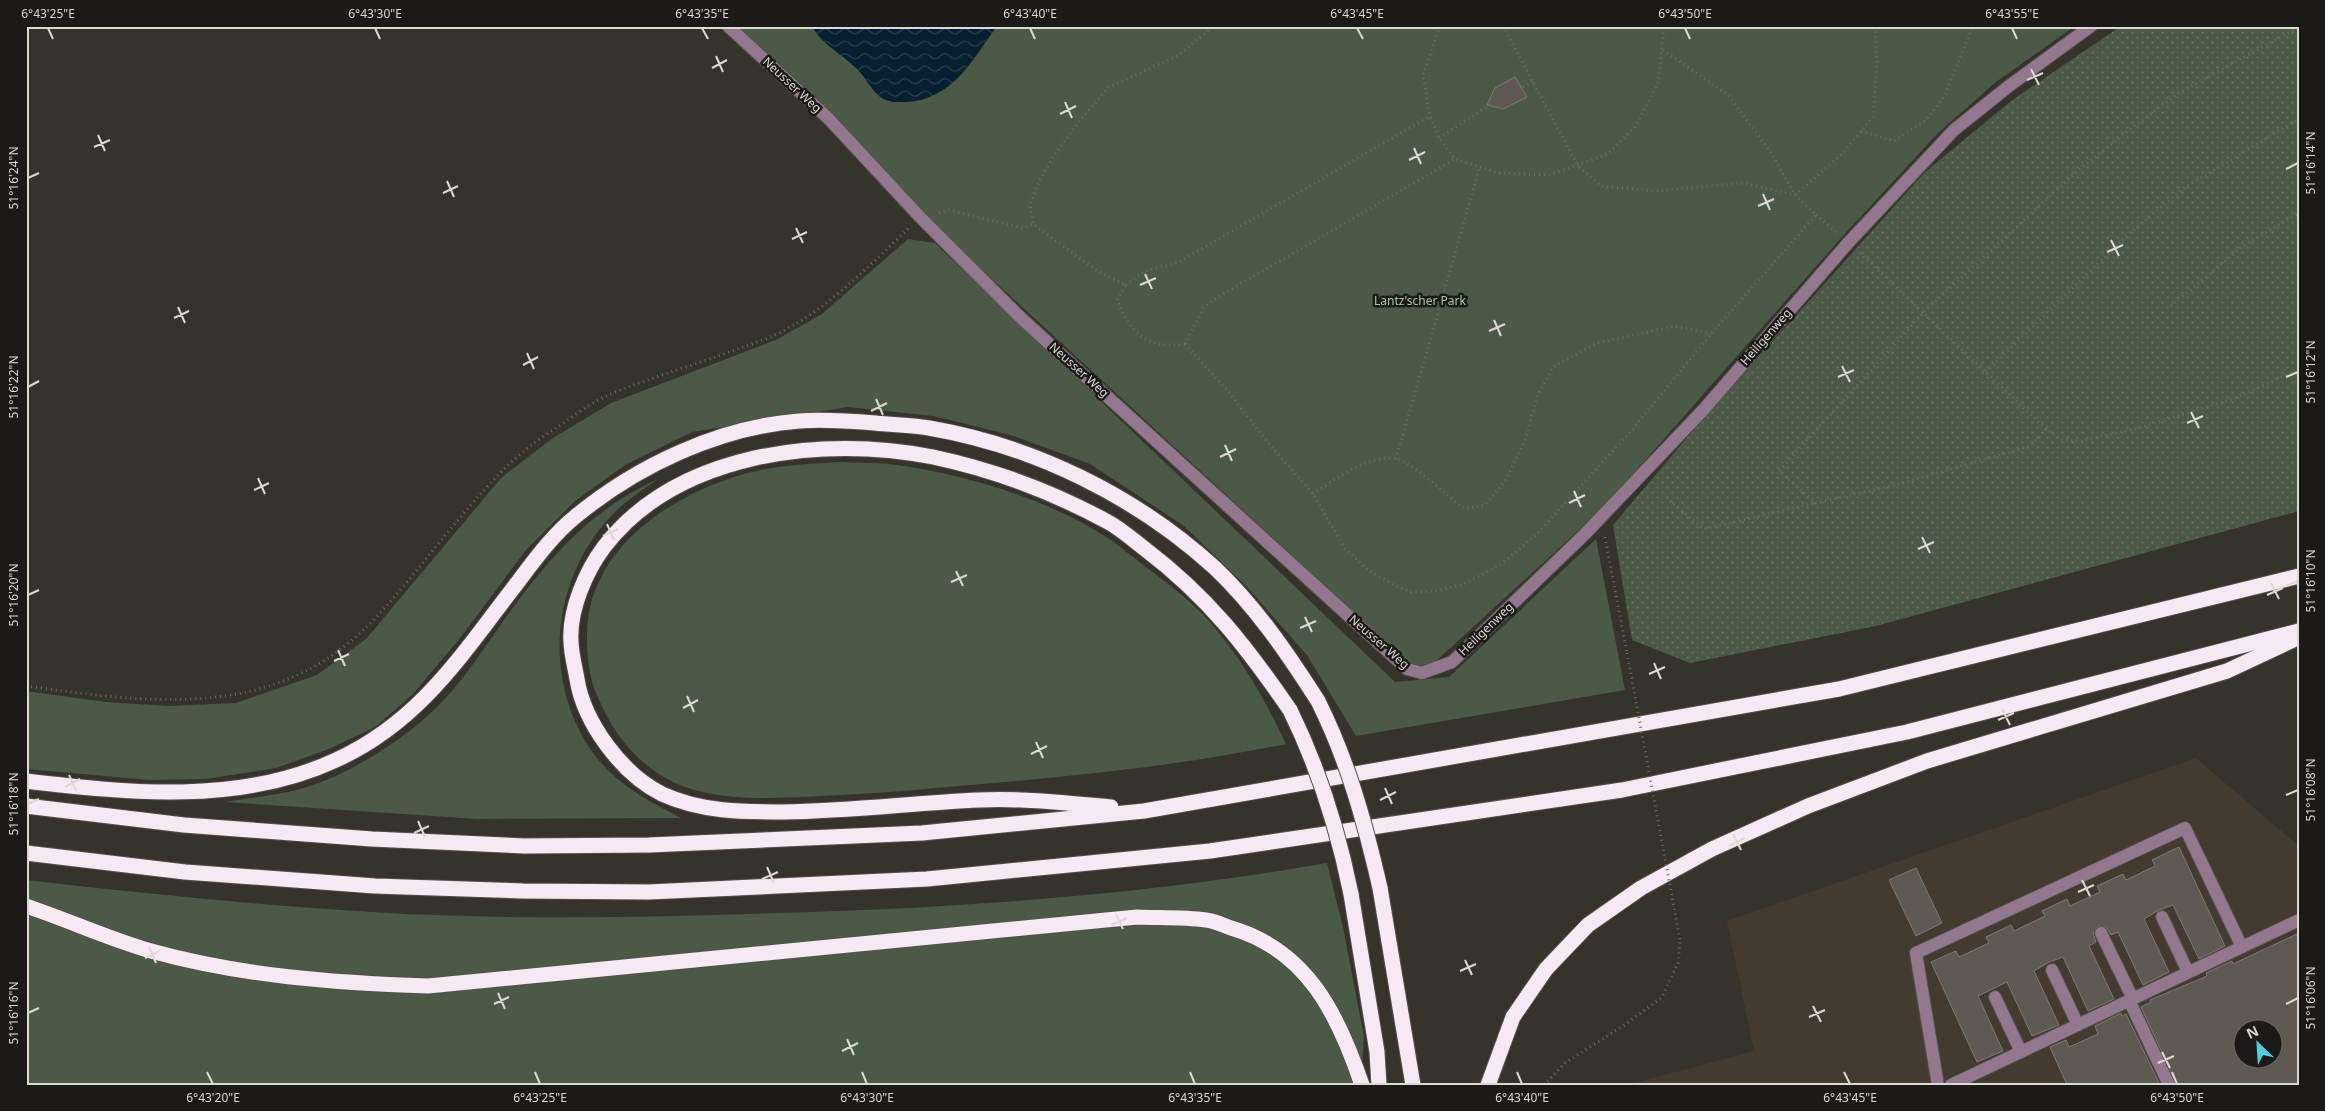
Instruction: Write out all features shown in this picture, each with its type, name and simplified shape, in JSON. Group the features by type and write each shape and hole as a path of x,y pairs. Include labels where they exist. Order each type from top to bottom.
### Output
{"highway":[{"path":"26,781 106,790 177,793 241,787 292,776 336,760 403,719 442,682 541,551 572,519 610,490 659,461 690,448 747,431 798,421 854,421 927,427 1008,446 1070,471 1123,501 1172,534 1215,569 1285,649 1318,702 1336,739 1359,802 1380,888 1413,1085"},
{"path":"1144,810 1072,804 983,800 828,811 742,812 705,808 660,793 628,769 598,734 579,691 570,638 578,597 591,565 615,533 645,505 680,484 728,466 783,453 826,448 930,456 993,472 1054,496 1112,524 1167,566 1210,605 1254,657 1290,710 1308,747 1332,811 1351,894 1377,1052 1380,1085"},
{"path":"26,806 184,825 372,839 524,846 649,845 922,833 1144,810 1839,689 2299,576"},
{"path":"26,853 184,872 375,886 523,891 620,892 927,879 1220,850 1631,788 1906,732 2299,631"},
{"path":"1488,1085 1513,1017 1546,969 1588,925 1649,884 1712,849 1808,806 1927,761 2227,671 2299,637"},
{"path":"26,906 150,951 245,973 335,983 428,986 1137,917 1207,920 1255,935 1296,963 1327,1002 1351,1053 1362,1085"}],"lane":[{"name":"Neusser Weg","path":"728,26 828,118 920,217 1022,319 1407,669 1422,673 1452,662"},
{"name":"Heiligenweg","path":"1452,662 1709,412 1848,242 1954,130 2009,86 2091,26"},
{"path":"1938,1085 1916,952 2185,828 2242,947"},
{"path":"2162,917 2188,972"},
{"path":"1951,1085 2299,920"},
{"path":"2101,933 2169,1085"},
{"path":"2052,970 2078,1025"},
{"path":"1995,997 2021,1052"}],"path":[{"path":"1126,285 1097,271 1033,224 1030,204 1040,180 1053,157 1087,112 1109,87 1177,56 1214,26"},
{"path":"1440,26 1423,75 1430,116 1439,138 1455,159 1498,173 1549,175 1608,154 1635,126 1658,84 1664,26"},
{"path":"1503,26 1578,166 1601,186 1653,191 1743,183 1795,195"},
{"path":"1795,195 1842,154 1874,116 1877,62 1875,26"},
{"path":"1861,131 1894,141 1926,120 1944,97 1973,26"},
{"path":"1816,503 1779,471 1924,312 2075,173 2138,123 2179,93 2299,27"},
{"path":"1663,50 1728,95 1771,153 1795,195 1924,312 2046,429 2061,440 2080,441 2135,429 2233,398 2299,369"},
{"path":"1523,86 1533,81"},
{"path":"1439,138 1491,104"},
{"path":"1185,344 1168,346 1149,341 1136,332 1126,320 1117,300 1126,285 1143,272 1179,262 1430,116"},
{"path":"1986,372 2124,238 2184,188 2299,119"},
{"path":"1185,344 1201,312 1218,297 1455,159"},
{"path":"1396,459 1480,166"},
{"path":"26,686 108,697 170,701 232,696 288,679 328,658 360,633 383,610 498,474 548,432 608,395 774,336 821,308 920,217 949,210 1023,228 1033,224"},
{"path":"2170,306 2243,246 2299,213"},
{"path":"1185,344 1227,390 1269,444 1313,494 1344,547 1368,570 1394,585 1411,592 1435,591 1464,584 1500,565 1535,536 1632,431 1712,334 1816,215"},
{"path":"1313,494 1346,473 1376,460 1396,459 1411,466 1465,508 1485,505 1504,481 1525,441 1537,397 1553,367 1597,343 1675,326 1712,334"},
{"path":"1670,501 1704,529 1896,485 2031,446 2046,429"},
{"path":"1544,1085 1566,1063 1626,1024 1662,997 1678,963 1680,940 1601,517"}],"shaded area":[{"path":"2196,758 2299,846 2299,1085 1627,1085 1754,1051 1727,921"}],"green space":[{"name":"Lantz'scher Park","path":"731,26 812,26 827,44 859,71 880,97 896,102 905,102 934,94 949,86 969,66 997,26 2075,26 1996,82 1938,133 1842,237 1604,507 1434,663 1421,670 1410,664 942,233"},
{"path":"2121,26 2299,26 2299,511 1876,626 1690,663 1632,640 1613,525 1702,420 1924,173 2011,101"},
{"path":"908,239 935,243 1395,682 1449,677 1596,539 1625,690 1356,736 1307,655 1246,586 1184,526 1090,464 1014,436 933,416 848,407 692,432 625,465 575,501 526,550 461,637 412,695 375,727 329,749 276,768 206,779 149,780 26,769 26,691 106,702 168,706 236,703 317,675 366,639 502,477 553,438 611,403 776,340 822,314"},
{"path":"840,462 897,465 924,469 979,482 1033,500 1084,524 1108,538 1164,580 1196,607 1210,622 1233,651 1252,681 1286,744 1199,760 1111,771 906,791 803,797 752,798 718,795 685,787 657,773 644,763 623,741 606,714 593,685 588,663 587,639 590,608 600,579 616,554 636,532 660,513 687,497 715,484 756,471 792,465"},
{"path":"658,479 616,511 595,536 578,564 567,593 561,624 560,656 564,688 574,718 589,747 619,780 655,804 681,818 477,819 225,802 307,787 338,775 385,749 436,709 455,688 514,606 567,543 608,508"},
{"path":"1327,863 1343,927 1364,1037 1361,1085 26,1085 26,880 112,890 372,912 537,917 647,917 877,909 1006,902 1135,890"}],"water":[{"path":"812,26 997,26 970,64 948,86 922,100 893,102 877,94 859,71 826,44"}],"building":[{"path":"1515,77 1527,97 1503,109 1487,105 1495,88"},
{"path":"2179,847 2225,946 2199,959 2173,905 2159,910 2144,919 2169,972 2143,985 2118,932 2111,935 2106,927 2098,926 2093,932 2096,942 2089,946 2114,999 2088,1011 2063,957 2049,962 2034,971 2059,1025 2032,1036 2007,982 1978,996 2003,1051 1977,1062 1931,962 1956,951 1959,957 1989,943 1986,937 2011,925 2014,931 2045,916 2042,911 2067,899 2070,906 2100,892 2097,886 2123,874 2126,880 2155,866 2152,860"},
{"path":"1916,868 1942,923 1916,936 1889,880"},
{"path":"2299,933 2299,1085 2177,1085 2141,1007 2151,1002 2150,1000 2207,976 2206,973 2232,961 2233,964"},
{"path":"2121,1013 2122,1016 2126,1014 2160,1085 2067,1085 2050,1047 2066,1040 2069,1047 2098,1034 2095,1026"}]}
